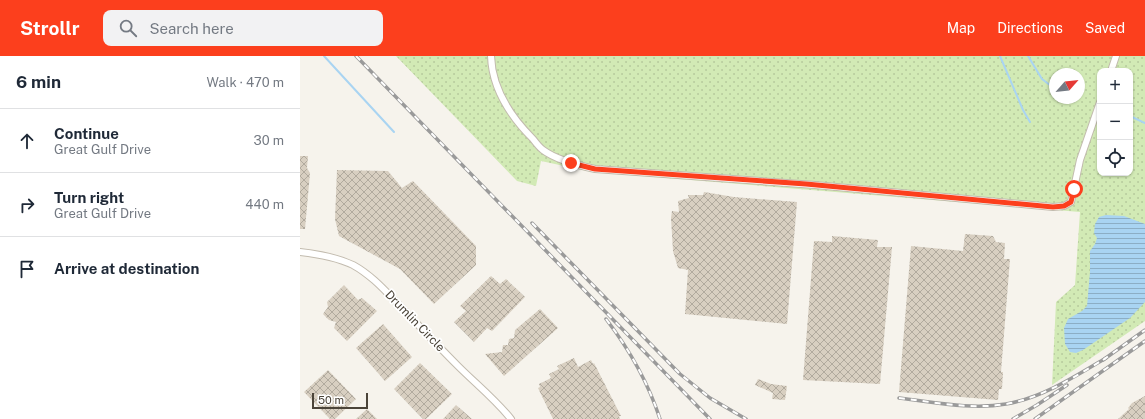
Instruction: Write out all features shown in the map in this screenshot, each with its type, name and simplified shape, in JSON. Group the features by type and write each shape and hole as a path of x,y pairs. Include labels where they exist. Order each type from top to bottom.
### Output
{"street":[{"path":"491,56 491,68 503,100 519,126 544,151 571,163 595,169 806,184 1053,207 1064,206 1071,202 1080,160 1099,104"},
{"path":"1112,68 1116,56"},
{"name":"Drumlin Circle","path":"300,252 335,258 352,265 367,274 382,287 459,366 499,404 511,419"}],"green space":[{"path":"396,56 1145,56 1145,321 1052,385 1056,302 1075,285 1080,212 592,172 541,161 536,186 517,181"}],"water":[{"path":"1106,215 1124,216 1145,224 1145,302 1130,318 1083,350 1076,353 1070,352 1065,344 1064,328 1068,319 1082,311 1087,306 1090,251 1097,238 1094,233 1095,224 1099,217"}],"building":[{"path":"300,156 308,156 307,168 310,173 305,229 300,229"},
{"path":"337,170 388,171 402,188 413,181 476,246 476,265 434,304 400,269 339,236 335,219"},
{"path":"704,192 734,197 797,202 787,324 685,314 688,270 678,268 673,251 672,211 679,212 678,201 689,198 688,195 703,195"},
{"path":"965,234 993,236 996,242 1005,243 1004,259 1010,259 1001,372 1003,372 1002,389 999,389 998,400 899,392 911,246 963,251"},
{"path":"832,236 878,240 877,247 892,247 880,384 803,380 814,241 832,242"},
{"path":"491,276 500,284 506,279 525,297 492,331 487,328 474,342 454,322 466,311 460,306"},
{"path":"344,285 358,300 362,298 377,311 347,341 334,328 336,322 329,320 323,314 328,307 327,302"},
{"path":"540,309 558,328 504,376 485,354 502,352 503,345 508,345 509,339 514,338 515,330"},
{"path":"383,324 412,357 385,381 356,348"},
{"path":"574,358 578,367 591,360 593,364 594,363 621,416 619,416 620,419 553,419 538,388 540,387 539,384 551,378 549,374 559,369 557,366"},
{"path":"420,363 452,394 426,419 423,419 394,389"},
{"path":"328,370 356,399 335,419 330,419 304,392"},
{"path":"758,379 771,384 787,386 785,400 772,399 773,393 755,385"},
{"path":"1145,396 1145,419 1118,419 1129,409 1128,408 1132,403"},
{"path":"456,405 472,419 443,419"},
{"path":"367,409 377,419 356,419"}],"waterway":[{"path":"324,56 394,132"},
{"path":"1000,56 1023,110 1030,122"},
{"path":"1028,56 1042,79 1049,84"},
{"path":"1133,117 1145,123"}],"railway":[{"path":"356,56 710,419"},
{"path":"532,223 680,374 710,398 746,419"},
{"path":"606,319 637,366 650,392 660,419"},
{"path":"1103,360 1145,330"},
{"path":"1035,419 1145,341"},
{"path":"899,398 966,406 993,406 1006,404 1046,392 1106,358"},
{"path":"1013,419 1067,385"}],"route":[{"path":"571,163 595,169 806,184 1053,207 1064,206 1071,202 1074,189"}]}
